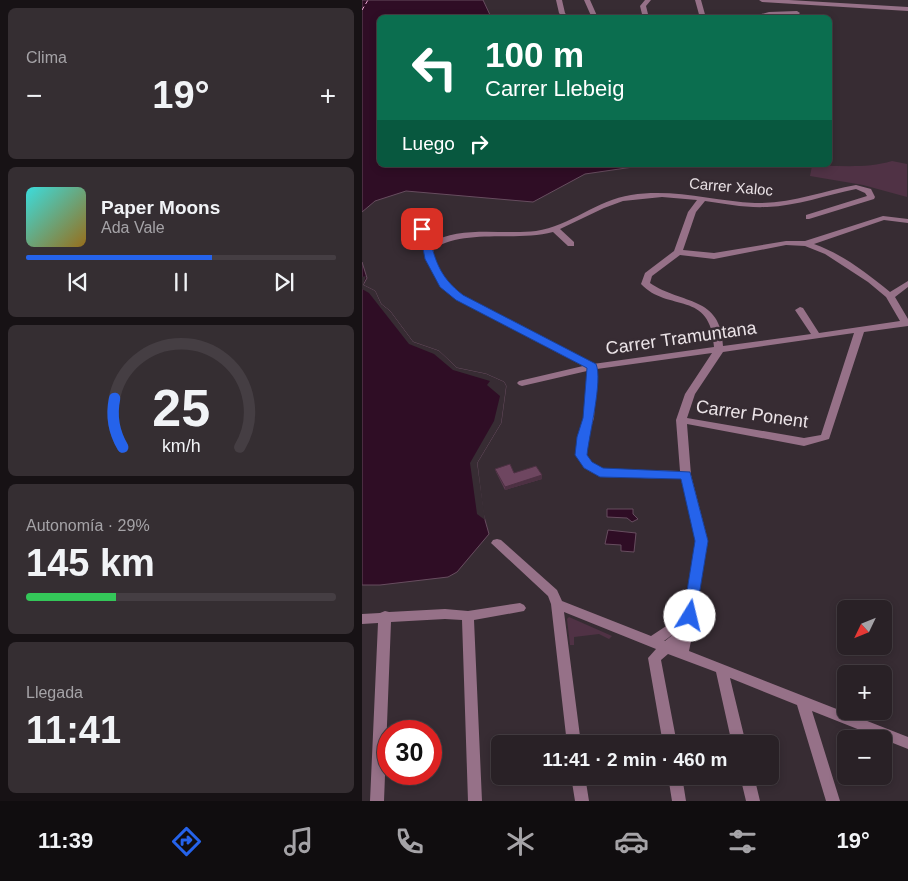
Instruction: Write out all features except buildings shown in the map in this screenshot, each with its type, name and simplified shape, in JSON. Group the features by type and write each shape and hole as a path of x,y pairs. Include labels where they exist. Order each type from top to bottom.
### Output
{"street":[{"path":"559,0 564,15"},
{"path":"587,0 594,15"},
{"path":"645,15 643,6 648,0"},
{"path":"698,0 702,15"},
{"path":"762,0 908,10"},
{"path":"797,2 797,15"},
{"path":"764,15 783,15"},
{"name":"Carrer Xaloc","path":"431,246 454,237 509,236 555,228 603,204 630,197 665,195 755,205 780,205 856,187 868,192 871,197 809,218"},
{"path":"682,653 702,541 686,475 681,420 690,394 719,350 717,328 712,318 694,304 655,292 645,284 648,274 678,252 692,212 703,198"},
{"path":"806,244 883,218 908,221"},
{"path":"555,228 571,244"},
{"path":"422,229 431,246 430,259 436,274 444,285 460,298 592,367 588,418 581,455 588,465 600,473 686,475"},
{"path":"678,252 714,256 786,243 806,244 828,252 890,296 906,323"},
{"path":"890,296 908,283"},
{"path":"800,310 816,335"},
{"name":"Carrer Tramuntana","path":"522,383 592,367 906,323"},
{"name":"Carrer Ponent","path":"681,420 804,442 825,437 860,330"},
{"path":"497,543 555,598 652,642 908,743"},
{"path":"555,598 573,735"},
{"path":"362,619 385,616 444,614 468,616 520,608"},
{"path":"377,801 385,616"},
{"path":"468,616 476,801"},
{"path":"652,642 690,616"},
{"path":"668,735 654,658 665,647 687,631"},
{"path":"721,668 737,735"},
{"path":"802,700 833,801"},
{"path":"579,785 582,801"},
{"path":"676,785 679,801"},
{"path":"750,785 754,801"}],"shaded area":[{"path":"362,0 483,0 490,15 377,15 377,167 633,167 585,174 533,202 406,191 375,201 362,212"},
{"path":"892,161 907,164 907,197 863,185 810,176 812,167 863,166"},
{"path":"362,262 367,278 363,285 375,291 381,304 390,311 413,342 439,351 457,368 486,374 504,382 506,386 501,423 477,463 483,513 489,534 457,572 448,577 380,585 362,585"},
{"path":"607,509 633,509 633,514 638,519 632,522 627,518 607,517"},
{"path":"608,530 636,533 634,552 621,551 621,545 605,544"},
{"path":"569,617 612,636 609,639 599,634 574,637 574,645 570,645 567,619"}],"pier":[{"path":"366,276 363,285 375,291 381,304 390,311 413,342 439,351 457,368 486,374 504,382 506,386 501,423 477,463 485,520 477,514 470,463 494,421 500,396 487,385 490,381 453,370 434,354 409,344 369,293 362,289 362,277"}],"ferry route":[{"path":"362,10 368,0"}],"route":[{"path":"422,229 436,274 444,285 460,298 592,367 588,418 581,455 588,465 600,473 686,475 702,541 690,616"}]}
